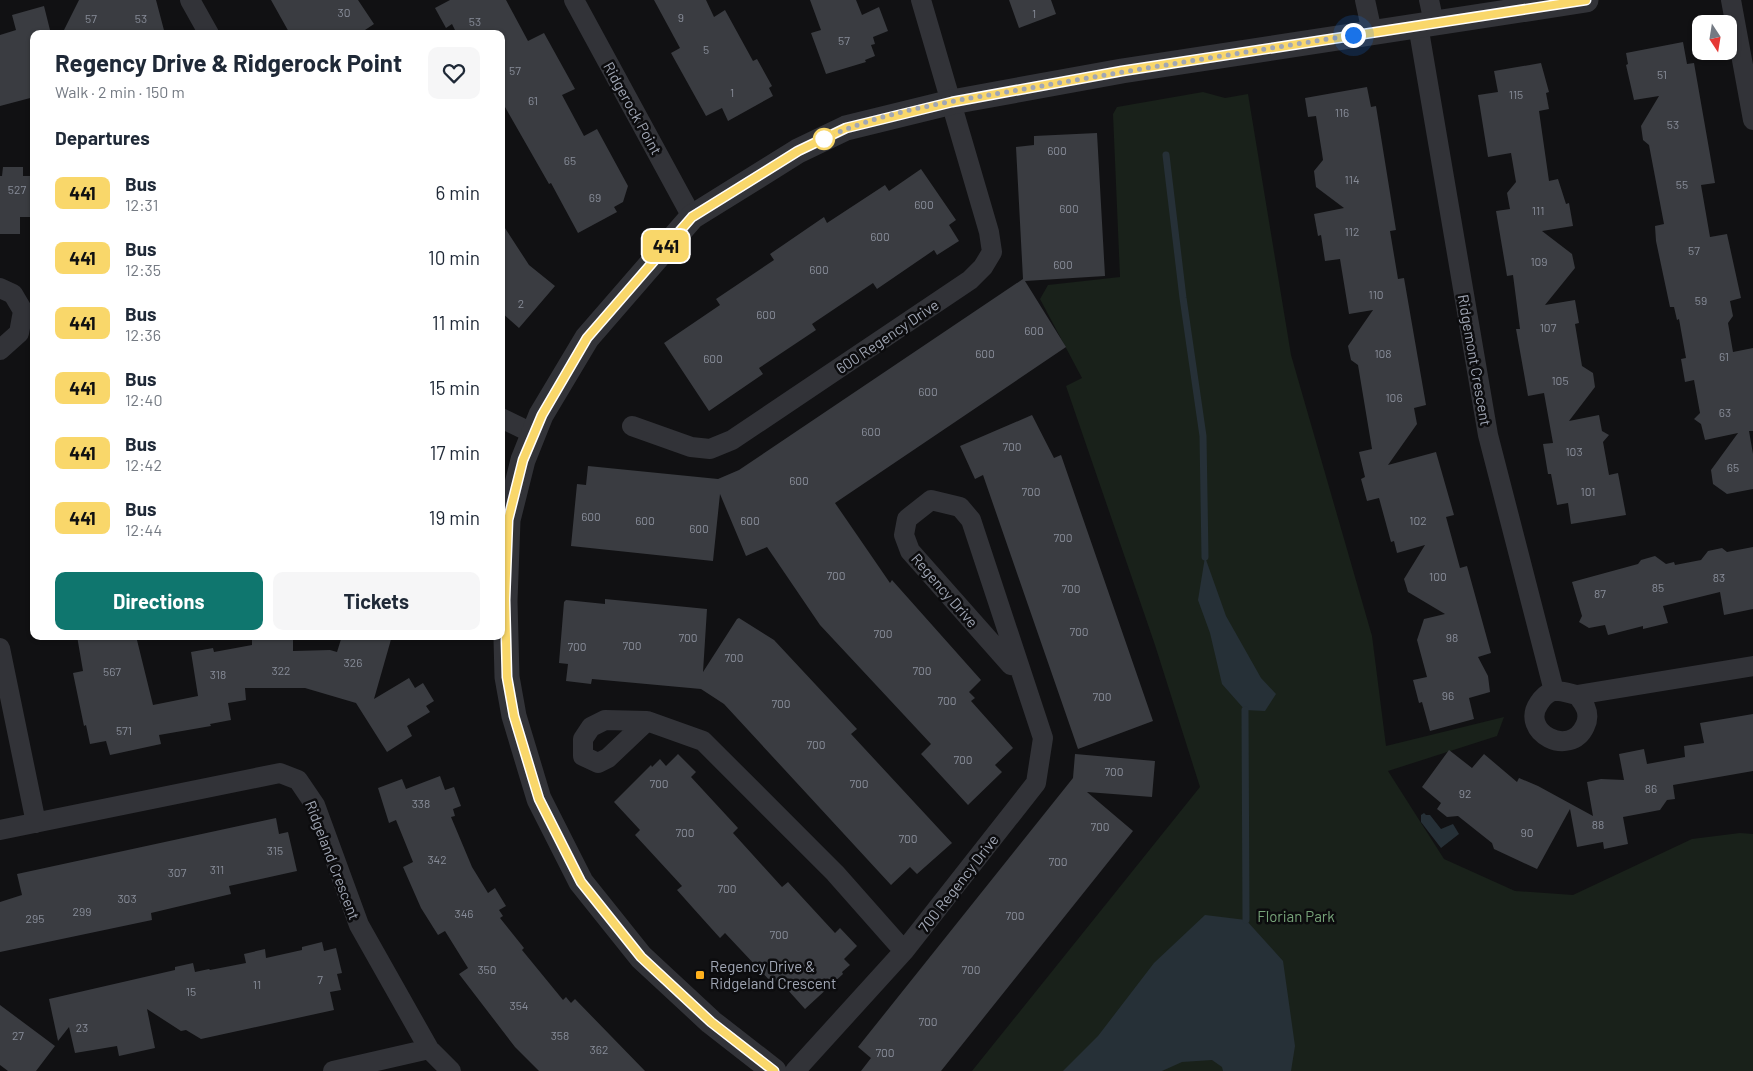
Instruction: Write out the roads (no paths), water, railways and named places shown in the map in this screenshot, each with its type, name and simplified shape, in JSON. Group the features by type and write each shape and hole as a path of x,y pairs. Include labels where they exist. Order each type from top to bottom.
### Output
{"street":[{"path":"190,0 207,30"},
{"name":"Ridgerock Point","path":"574,0 692,217"},
{"name":"600 Regency Drive","path":"632,426 691,447 710,449 732,440 970,280 983,267 992,252 989,232 921,0"},
{"path":"1365,0 1372,32"},
{"path":"774,1071 711,1022 641,957 581,882 539,799 512,708 507,677 505,600 508,520 523,460 542,415 587,338 692,217 798,151 846,128 952,102 1122,71 1372,32 1427,16 1586,0"},
{"path":"1731,0 1753,120"},
{"name":"Ridgemont Crescent","path":"1427,16 1488,435 1554,691"},
{"path":"0,288 13,294 23,312 19,333 0,350"},
{"path":"505,420 534,434"},
{"name":"Regency Drive","path":"931,500 960,507 971,520 1018,666 1011,665 910,550 904,535 907,519 931,500"},
{"path":"0,648 36,823"},
{"name":"700 Regency Drive","path":"795,1071 904,951 1036,783 1043,738 1018,666"},
{"path":"1577,695 1588,716 1585,727 1577,737 1559,742 1547,738 1539,730 1535,718 1537,706 1543,697 1554,691 1577,695 1753,666"},
{"path":"647,721 703,741 835,873 904,951"},
{"name":"Ridgeland Crescent","path":"0,830 280,773 298,780 315,805 359,925 429,1049 450,1071"},
{"path":"333,1071 429,1049"}],"waterway":[{"path":"1166,155 1183,298 1203,436 1205,557"},
{"path":"1245,710 1246,920"}],"place":[{"name":"Regency Drive & Ridgeland Crescent","path":"700,975"}],"park label":[{"name":"Florian Park","path":"1296,916"}]}
